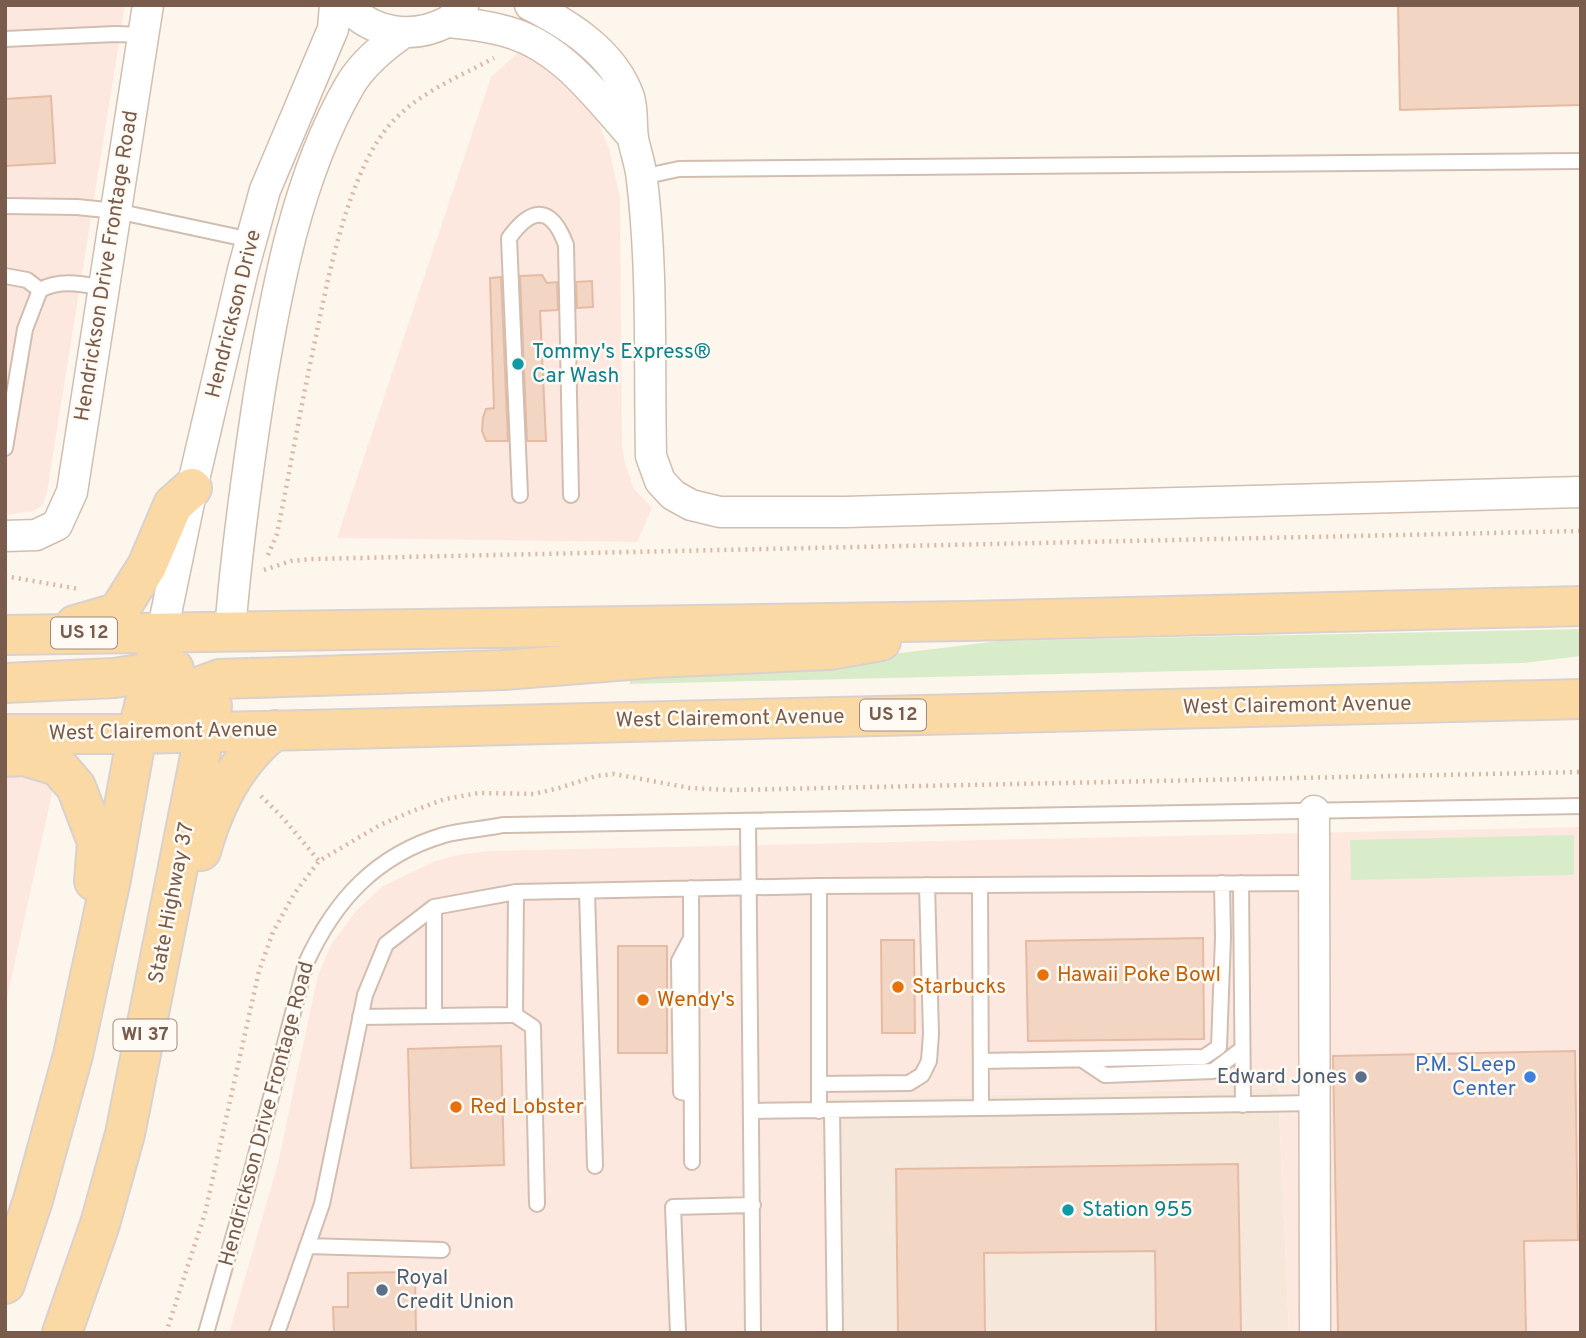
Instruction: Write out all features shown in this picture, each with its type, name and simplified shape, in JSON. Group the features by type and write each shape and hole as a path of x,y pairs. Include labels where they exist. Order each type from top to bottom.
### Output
{"main road":[{"path":"22,634 96,620 120,609 147,566 173,505 192,488"},
{"name":"US 12","path":"22,634 966,621 1581,606"},
{"path":"137,734 155,713 173,700 195,687 220,679 503,670 654,658 829,650 870,644 966,621"},
{"path":"5,683 114,678 181,668 203,659 215,650 230,632"},
{"name":"State Highway 37","path":"62,1333 104,1211 125,1134 205,731 230,632"},
{"path":"5,1284 33,1200 73,1055 111,879 137,734 162,633"},
{"path":"1517,700 1581,681"},
{"name":"West Clairemont Avenue","path":"5,734 137,734 1581,699"},
{"path":"139,1065 160,1034 164,1021 208,827 235,774 256,744 275,730"},
{"path":"5,757 24,756 58,766 76,787 97,842 82,1011"}],"street":[{"name":"Hendrickson Drive Frontage Road","path":"5,537 36,535 58,524 72,492 148,5"},
{"name":"Hendrickson Drive","path":"162,633 192,488 251,240 265,190 333,29 335,5"},
{"path":"346,5 354,14 378,29 403,33 427,29 457,13 510,32 539,46 565,64 633,137"},
{"path":"530,5 567,24 588,41 604,58 629,97 633,137 642,177 646,228 651,456 660,481 673,495 691,505 720,512 845,512 1581,492"},
{"name":"Hendrickson Drive","path":"230,632 234,579 265,358 274,304 295,220 315,162 351,84 379,50 403,33"},
{"path":"1314,811 1315,1333"}],"lane":[{"path":"5,39 143,35"},
{"path":"642,177 679,169 1581,161"},
{"path":"5,206 77,207 116,211 251,240"},
{"path":"520,495 509,238 521,222 531,215 546,216 558,225 566,246 571,495"},
{"path":"5,276 27,279 40,290"},
{"path":"5,448 25,329 40,290 49,285 73,283 104,288"},
{"name":"Hendrickson Drive Frontage Road","path":"206,1333 306,963 337,908 359,883 383,864 411,848 446,835 503,825 1581,806"},
{"path":"748,821 753,1333"},
{"path":"982,1061 1205,1058 1219,1047 1222,883"},
{"path":"1241,883 1243,1105"},
{"path":"276,1333 321,1204 365,995 386,944 434,907 516,892 819,886 1314,883"},
{"path":"819,1084 909,1083 922,1075 929,1061 931,1034 927,885"},
{"path":"819,886 819,1084 825,1111 835,1333"},
{"path":"979,886 981,1108"},
{"path":"691,888 692,1163"},
{"path":"587,891 595,1166"},
{"path":"515,1015 516,892"},
{"path":"434,907 434,1016"},
{"path":"360,1017 515,1015 533,1027 537,1204"},
{"path":"1084,1061 1105,1074 1213,1071 1242,1049"},
{"path":"752,1111 1314,1103"},
{"path":"678,1333 673,1207 752,1205"},
{"path":"307,1246 442,1250"}],"path":[{"path":"510,32 494,58 421,96 394,120 374,146 352,196 331,266 277,534 261,571 291,561 313,559 1581,531"},
{"path":"5,576 79,589"},
{"path":"254,790 283,818 320,861"}],"shaded area":[{"path":"5,5 125,5 47,492 43,504 34,511 5,515"},
{"path":"521,50 551,66 592,107 609,149 620,198 622,446 634,489 652,508 637,542 337,538 491,77"},
{"path":"58,766 5,1007 5,767"},
{"path":"1581,827 1581,1333 1289,1333 1278,1088 828,1099 831,1333 229,1333 278,1163 318,975 331,945 356,911 383,886 436,861 489,851"},
{"name":"Station 955","path":"1278,1088 1289,1333 831,1333 828,1099"}],"green space":[{"path":"1581,629 1581,656 1524,663 630,684 630,674 843,660 999,641"},
{"path":"1574,835 1574,875 1351,880 1350,840"}],"building":[{"path":"1398,5 1581,5 1581,105 1400,110"},
{"path":"51,96 55,163 5,166 5,99"},
{"path":"542,275 547,283 557,282 558,310 540,311 546,441 527,441 520,276"},
{"path":"501,277 508,441 486,441 482,431 483,418 486,409 494,408 490,278"},
{"path":"592,281 593,307 577,308 576,282"},
{"path":"1203,938 1204,1039 1028,1041 1026,941"},
{"name":"Starbucks","path":"881,940 914,940 915,1033 882,1033"},
{"name":"Wendy's","path":"618,946 667,946 667,1053 618,1053"},
{"name":"Red Lobster","path":"501,1046 504,1165 411,1168 408,1049"},
{"path":"1575,1051 1578,1240 1524,1241 1526,1333 1338,1333 1333,1056"},
{"name":"Station 955","path":"1238,1164 1241,1333 1156,1333 1155,1251 984,1253 985,1333 898,1333 896,1169"},
{"name":"Royal Credit Union","path":"415,1272 416,1333 334,1333 333,1307 348,1307 348,1273"}],"place":[{"name":"Tommy's Express® Car Wash","path":"518,364"},
{"name":"Hawaii Poke Bowl","path":"1043,975"},
{"name":"Starbucks","path":"898,987"},
{"name":"Wendy's","path":"643,1000"},
{"name":"Edward Jones","path":"1361,1077"},
{"name":"P.M. SLeep Center","path":"1530,1077"},
{"name":"Red Lobster","path":"456,1107"},
{"name":"Station 955","path":"1068,1210"},
{"name":"Royal Credit Union","path":"382,1290"}]}
